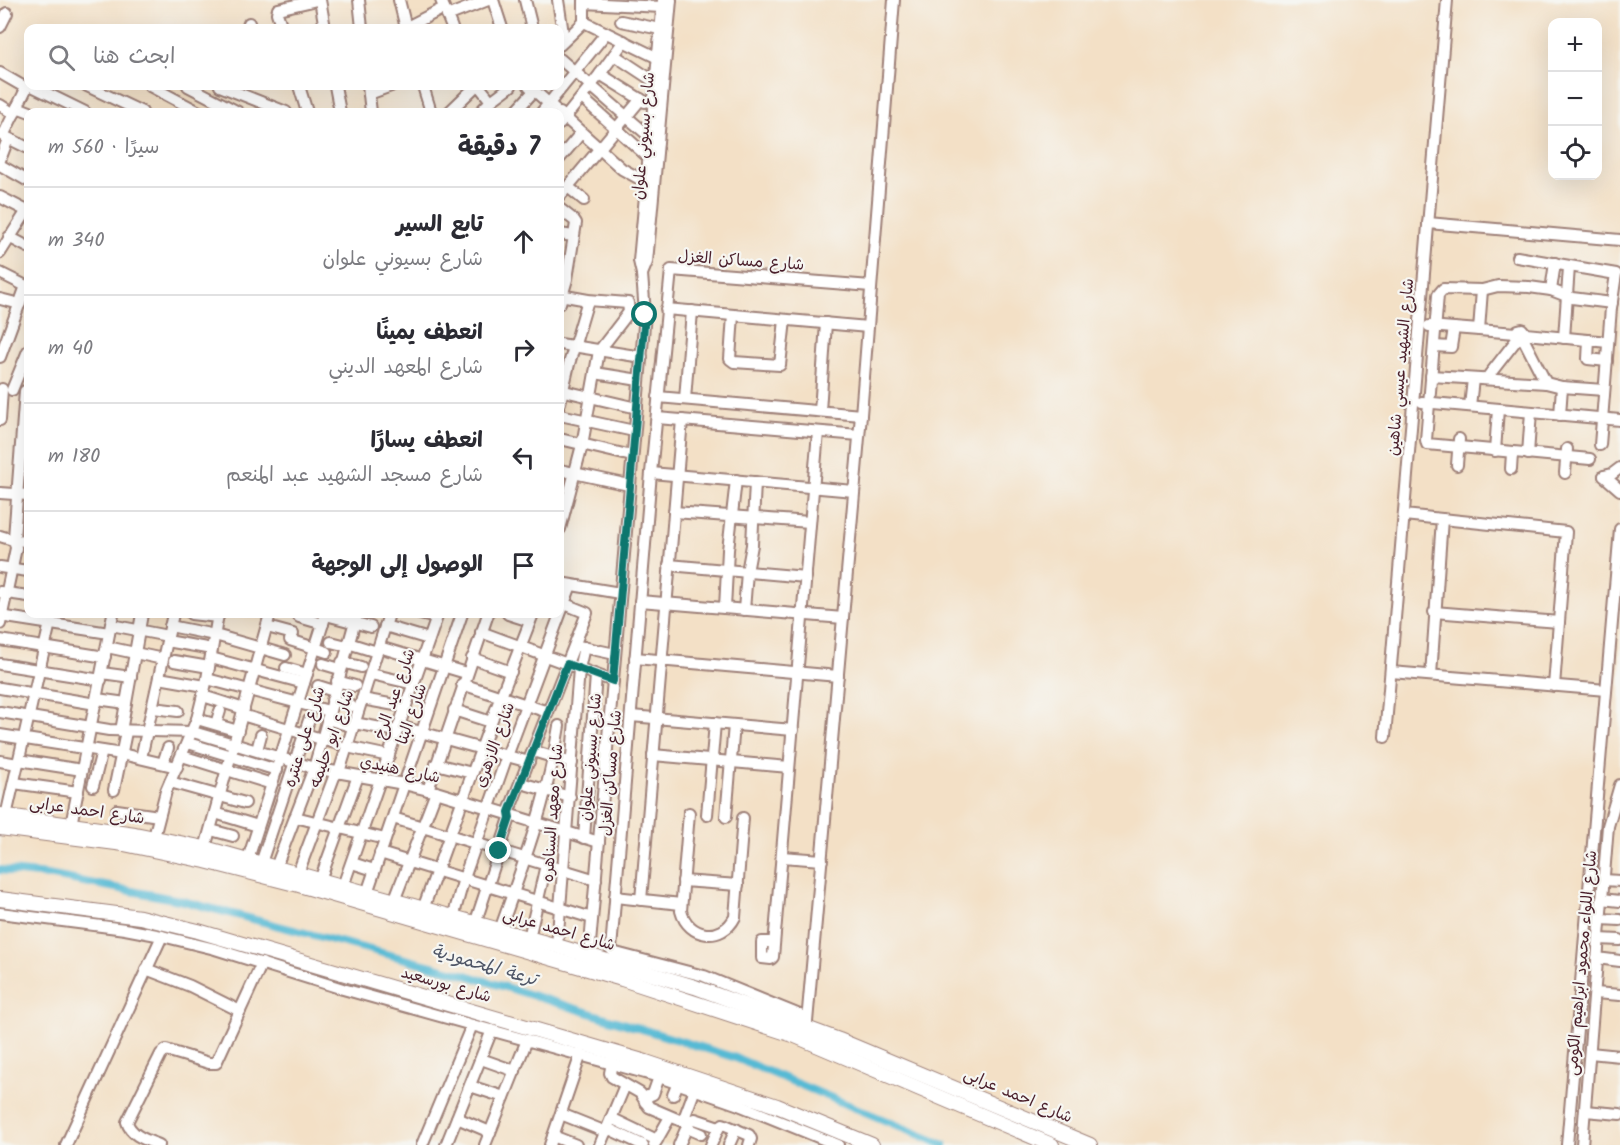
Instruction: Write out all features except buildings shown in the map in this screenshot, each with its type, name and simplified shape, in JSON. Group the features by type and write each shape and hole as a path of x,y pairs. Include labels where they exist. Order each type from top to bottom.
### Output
{"main road":[{"name":"شارع احمد عرابى","path":"2,820 71,825 154,837 205,848 557,946 806,1022 1089,1145"},
{"name":"شارع احمد عرابى","path":"2,820 205,861 310,888 656,989 793,1035 1052,1145"},
{"name":"شارع بورسعيد","path":"0,899 140,917 198,931 646,1062 777,1106 872,1145"}],"street":[{"path":"281,24 277,13 279,9 319,0 324,24"},
{"path":"359,0 362,24"},
{"path":"399,0 405,24"},
{"path":"414,24 444,8 488,0"},
{"path":"493,0 500,24"},
{"path":"525,0 531,24"},
{"path":"558,0 560,24"},
{"path":"806,1022 861,415 894,0"},
{"name":"شارع الشهيد عيسي شاهين","path":"1385,737 1447,0"},
{"path":"564,41 584,22 584,1 665,2"},
{"path":"564,114 582,98 614,55 615,37 621,21 622,2"},
{"name":"شارع بسيوني علوان","path":"650,185 648,157 660,29 665,2"},
{"name":"شارع بسيوني علوان","path":"589,956 642,357 645,315 642,274 639,265 650,185 665,2"},
{"path":"444,8 450,24"},
{"path":"0,27 7,13"},
{"path":"621,21 660,29"},
{"path":"584,22 658,58"},
{"path":"564,86 575,73 615,37"},
{"path":"614,55 656,81"},
{"path":"564,63 650,137"},
{"path":"0,73 24,84"},
{"path":"600,74 653,106"},
{"path":"0,160 4,136 27,90"},
{"path":"38,90 76,108"},
{"path":"95,90 134,108"},
{"path":"157,90 191,108"},
{"path":"196,90 230,108"},
{"path":"200,108 212,90"},
{"path":"230,90 276,108"},
{"path":"299,90 305,108"},
{"path":"336,90 339,108"},
{"path":"369,90 371,108"},
{"path":"424,90 430,108"},
{"path":"453,108 474,90"},
{"path":"481,90 491,101"},
{"path":"484,108 506,90"},
{"path":"518,108 531,90"},
{"path":"533,90 546,108 561,90"},
{"path":"582,98 648,157"},
{"path":"564,191 583,174 599,149 641,99"},
{"path":"0,105 24,111"},
{"path":"564,120 622,169 650,185"},
{"path":"564,153 581,134"},
{"path":"4,136 24,146"},
{"path":"0,165 24,179"},
{"path":"568,186 584,200"},
{"path":"0,197 24,215"},
{"path":"564,212 576,223 564,287"},
{"path":"0,253 24,218"},
{"path":"1428,223 1620,240"},
{"path":"0,229 24,245"},
{"path":"564,235 573,236"},
{"path":"1517,257 1616,273 1606,361 1600,445"},
{"path":"1551,290 1555,263"},
{"path":"1564,338 1569,267"},
{"name":"شارع مساكن الغزل","path":"806,1022 704,976 614,952 611,947 651,473 669,274 673,269 871,286"},
{"path":"0,273 24,285"},
{"path":"1590,459 1566,453 1512,453 1458,444 1431,446 1426,442 1438,295 1441,290 1482,290 1506,286 1551,290 1567,297 1612,303"},
{"path":"1479,330 1482,290"},
{"path":"0,357 24,294"},
{"path":"564,298 630,305 629,312 599,351 576,473 564,505"},
{"path":"0,299 20,304"},
{"path":"564,381 588,300"},
{"path":"666,309 868,327"},
{"path":"685,399 692,311"},
{"path":"629,312 645,315"},
{"path":"733,315 730,359 734,363 780,365 785,320"},
{"path":"820,411 826,323"},
{"path":"1419,325 1521,332 1608,342"},
{"path":"1434,346 1451,347 1454,328"},
{"path":"1486,379 1521,332"},
{"path":"1521,332 1546,383"},
{"path":"1589,340 1588,359 1606,361"},
{"path":"564,345 642,357"},
{"path":"0,420 5,389 24,358"},
{"path":"595,373 639,380"},
{"path":"1431,376 1546,383 1562,387 1604,390"},
{"path":"1470,406 1473,379"},
{"path":"1560,415 1562,387"},
{"path":"5,389 24,391"},
{"path":"564,392 637,408"},
{"path":"658,397 861,415"},
{"path":"1413,401 1620,420"},
{"path":"1495,451 1498,409"},
{"path":"1528,454 1532,412"},
{"path":"564,416 634,431"},
{"path":"657,418 859,435"},
{"path":"641,900 682,420"},
{"path":"774,942 818,432"},
{"path":"564,441 632,456"},
{"path":"1457,465 1458,444"},
{"path":"1510,469 1512,453"},
{"path":"1565,473 1566,453"},
{"path":"24,454 23,495 14,540 16,548 6,567 0,618 50,618 111,624 168,634 214,635 285,655"},
{"path":"1620,468 1604,476 1620,490"},
{"path":"564,471 629,484"},
{"path":"651,473 854,491"},
{"path":"725,608 728,549 736,480"},
{"path":"744,610 752,545 755,482"},
{"path":"0,493 23,495"},
{"path":"674,512 810,522"},
{"path":"1404,515 1564,531 1566,535 1554,686"},
{"path":"1431,675 1442,519"},
{"path":"1568,1145 1620,529"},
{"path":"0,536 24,540"},
{"path":"669,565 806,577"},
{"path":"6,567 24,569"},
{"path":"564,584 620,592"},
{"name":"شارع الازهرى","path":"564,599 571,585"},
{"path":"3,592 24,595"},
{"path":"640,601 843,618"},
{"path":"475,924 509,812 567,664 580,646 587,612 564,604"},
{"path":"1434,612 1560,622"},
{"path":"2,820 14,783 50,618"},
{"path":"114,790 122,754 126,703 141,618"},
{"path":"141,758 159,678 169,660 168,634 172,618"},
{"path":"154,837 170,782 197,719 217,618"},
{"path":"205,848 269,618"},
{"path":"254,861 258,826 325,618 356,618 371,627"},
{"name":"شارع على عنتره","path":"276,867 314,768 356,618"},
{"name":"شارع ابو حليمه","path":"298,873 337,773 342,746 371,674 388,618"},
{"name":"شارع عيد الرخ","path":"344,886 436,618"},
{"name":"شارع البنا","path":"367,893 461,618"},
{"path":"394,901 423,827 436,764 486,618"},
{"path":"423,909 531,618"},
{"name":"شارع الازهرى","path":"453,918 476,843 557,618"},
{"path":"71,825 111,624"},
{"path":"385,626 429,639"},
{"path":"267,627 315,648 347,645 378,650 466,673"},
{"path":"481,632 613,681"},
{"path":"168,634 211,658 254,669 305,678"},
{"path":"0,640 44,647 135,653 169,660 211,658"},
{"path":"580,646 615,654"},
{"name":"شارع معهد السناهره","path":"557,946 580,646"},
{"path":"472,658 511,672"},
{"path":"635,658 838,676"},
{"path":"0,664 39,670 131,677"},
{"path":"323,664 361,667"},
{"path":"286,668 305,678"},
{"path":"1391,672 1606,690"},
{"path":"371,674 414,684"},
{"path":"584,838 596,675"},
{"path":"159,678 205,687 249,690 298,703 351,724 422,732 529,762"},
{"path":"462,684 526,704 560,726 574,731"},
{"path":"318,686 334,691 351,706"},
{"path":"334,691 355,686"},
{"path":"205,687 243,712 276,726 342,746 389,756"},
{"path":"0,688 97,702 126,703"},
{"path":"556,693 577,701"},
{"path":"362,699 406,707"},
{"path":"153,708 178,711"},
{"path":"454,710 491,722"},
{"path":"216,724 220,711"},
{"name":"شارع هنيدي","path":"0,712 124,732 193,732 314,768 432,791 599,842"},
{"path":"276,726 280,713"},
{"path":"631,716 793,729"},
{"path":"197,719 238,731"},
{"path":"254,861 296,762 309,720"},
{"path":"707,815 715,723"},
{"path":"726,817 734,724"},
{"path":"500,930 537,823 560,726"},
{"path":"163,763 175,732"},
{"path":"0,735 122,754 163,763 180,762 227,770 272,784"},
{"path":"257,750 261,735"},
{"path":"188,743 277,770"},
{"path":"93,786 102,751"},
{"path":"534,751 572,759 606,758"},
{"path":"653,755 789,767"},
{"path":"0,761 82,770"},
{"path":"436,764 472,773"},
{"path":"320,880 358,776"},
{"path":"170,782 245,803"},
{"path":"14,783 78,792"},
{"path":"521,783 570,797"},
{"name":"شارع اللواء محمود ابراهيم الكومى","path":"1582,1145 1604,880 1614,826 1612,806 1620,785"},
{"path":"117,810 159,816"},
{"path":"135,834 138,813"},
{"path":"215,813 258,826"},
{"path":"689,813 681,904 683,918 692,930 706,934 720,933 732,923 735,917 742,818"},
{"path":"295,818 385,838"},
{"path":"393,818 596,880"},
{"path":"211,830 233,836"},
{"path":"380,853 592,918"},
{"path":"782,857 822,860"},
{"path":"352,863 374,870"},
{"path":"529,938 546,865"},
{"path":"1604,880 1620,881"},
{"path":"683,881 738,885"},
{"path":"615,897 681,904"},
{"path":"1602,899 1620,901"},
{"name":"شارع بورسعيد","path":"0,913 162,936 262,963 678,1083 838,1145"},
{"path":"1601,919 1620,920"},
{"path":"66,1145 162,936"},
{"path":"1599,939 1620,940"},
{"path":"1598,958 1620,961"},
{"path":"159,1145 130,1130 128,1122 161,1054 166,1050 216,1063 262,963"},
{"path":"146,969 190,986 240,1011"},
{"path":"1595,993 1620,995"},
{"path":"422,1145 472,1025"},
{"path":"446,1145 492,1030"},
{"path":"485,1145 527,1040"},
{"path":"1590,1053 1620,1056"},
{"path":"576,1145 552,1141 581,1054"},
{"path":"481,1059 515,1071"},
{"path":"612,1063 611,1075 640,1093 648,1107 687,1123 701,1134"},
{"path":"645,1102 648,1096 653,1094 659,1077"},
{"path":"673,1095 678,1083"},
{"path":"600,1145 625,1085"},
{"path":"470,1086 504,1098"},
{"path":"679,1145 695,1089"},
{"path":"1585,1111 1620,1114"},
{"path":"561,1114 656,1142 670,1117"},
{"path":"457,1118 490,1132"},
{"path":"687,1123 696,1119 719,1127 725,1125 736,1129 751,1142"},
{"path":"608,1126 643,1145"},
{"path":"711,1145 719,1127"},
{"path":"729,1145 736,1129"}],"waterway":[{"name":"ترعة المحمودية","path":"0,870 47,875 179,900 463,974 736,1058 944,1145"}],"route":[{"path":"499,851 510,818 509,812 567,664 613,681 645,315"}]}
